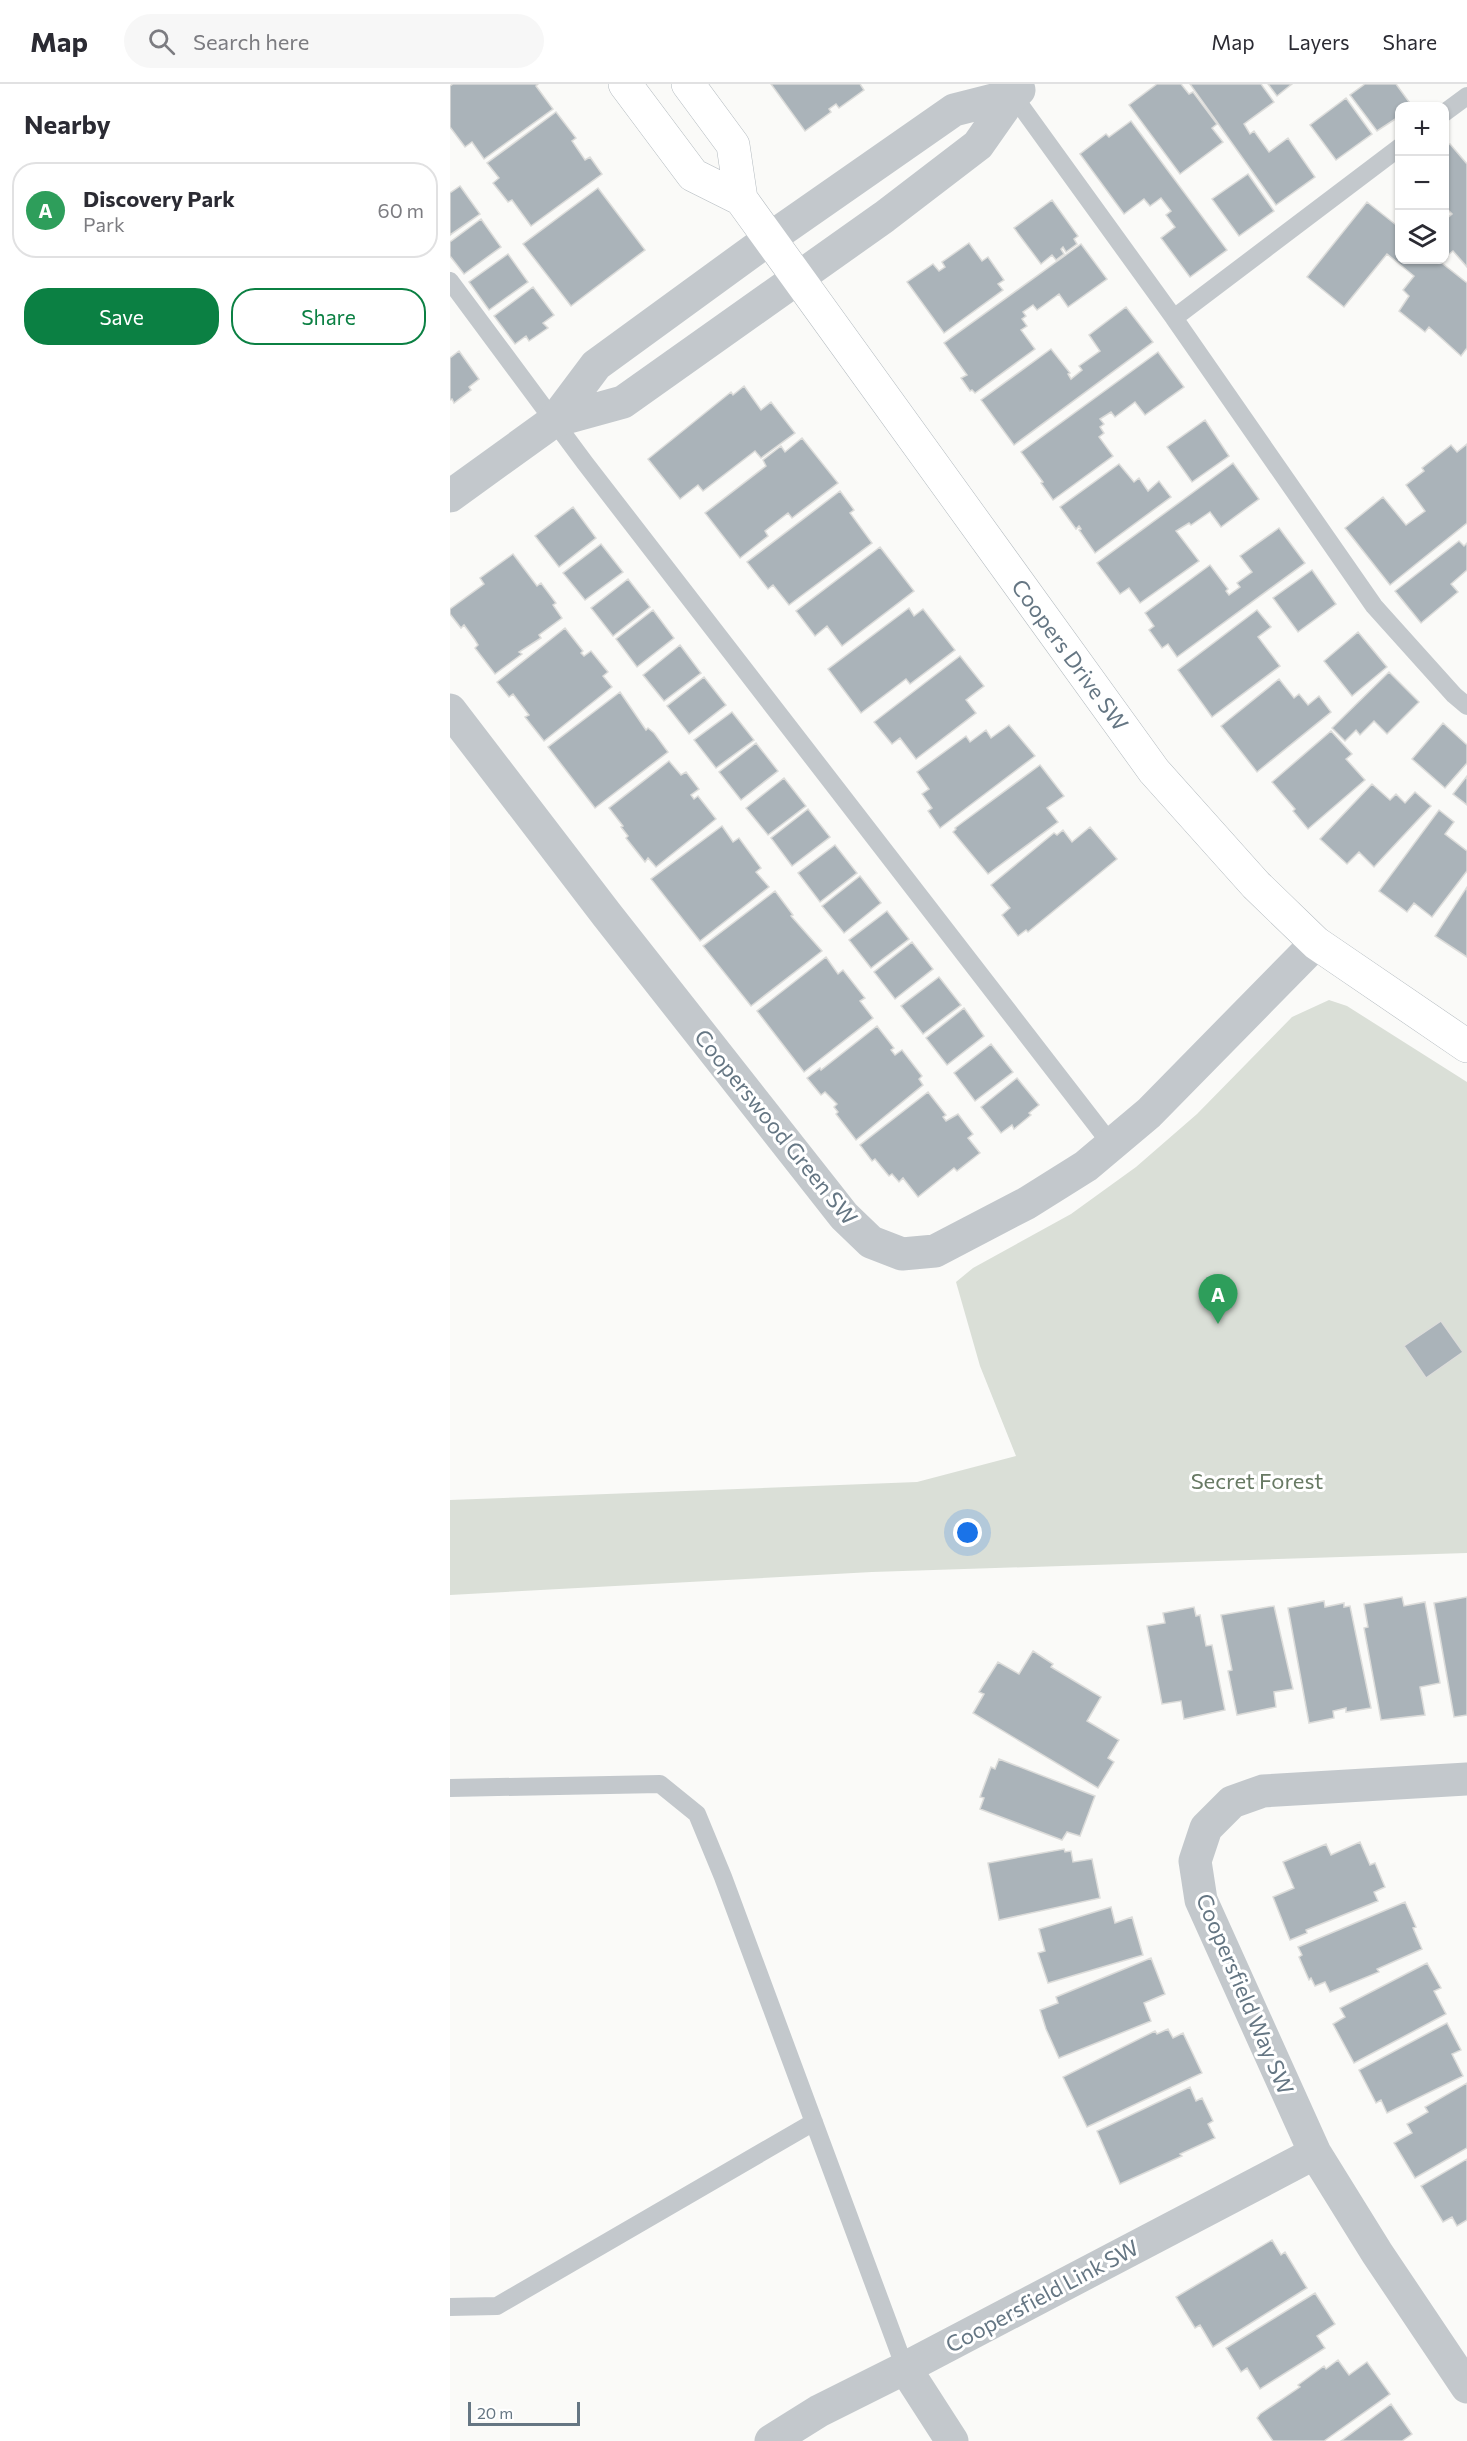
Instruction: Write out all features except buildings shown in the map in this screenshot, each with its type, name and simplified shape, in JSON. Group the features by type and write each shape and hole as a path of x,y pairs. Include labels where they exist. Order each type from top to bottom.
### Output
{"street":[{"name":"Coopers Drive SW","path":"625,84 693,175 741,199"},
{"name":"Coopers Drive SW","path":"688,84 733,145 741,199 1154,771 1257,885 1316,943 1467,1046"},
{"path":"450,496 554,421 596,364 769,239 954,110 1015,88"},
{"path":"554,421 623,402 884,218 978,145 1015,88"},
{"name":"Cooperswood Green SW","path":"450,710 614,924 844,1216 871,1242 902,1254 935,1251 1027,1203 1086,1166 1149,1113 1316,943"},
{"name":"Coopersfield Way SW","path":"1467,1779 1263,1791 1232,1802 1206,1827 1195,1861 1201,1900 1315,2153 1377,2253 1467,2386"},
{"name":"Coopersfield Link SW","path":"771,2441 819,2411 1315,2153"},
{"path":"905,2368 952,2441"}],"lane":[{"path":"1015,88 1374,606 1454,695 1467,706"},
{"path":"1449,109 1467,96"},
{"path":"1174,318 1395,151"},
{"path":"450,281 554,421 1111,1144"},
{"path":"450,1788 660,1784 697,1814 723,1877 905,2368"},
{"path":"450,2307 497,2306 814,2122"}],"green space":[{"name":"Secret Forest","path":"1329,1000 1347,1006 1467,1082 1467,1553 872,1572 450,1595 450,1500 917,1482 1016,1456 980,1366 956,1282 973,1268 1071,1214 1136,1167 1197,1114 1292,1017"}],"place":[{"name":"Discovery Park","path":"1218,1324"}]}
